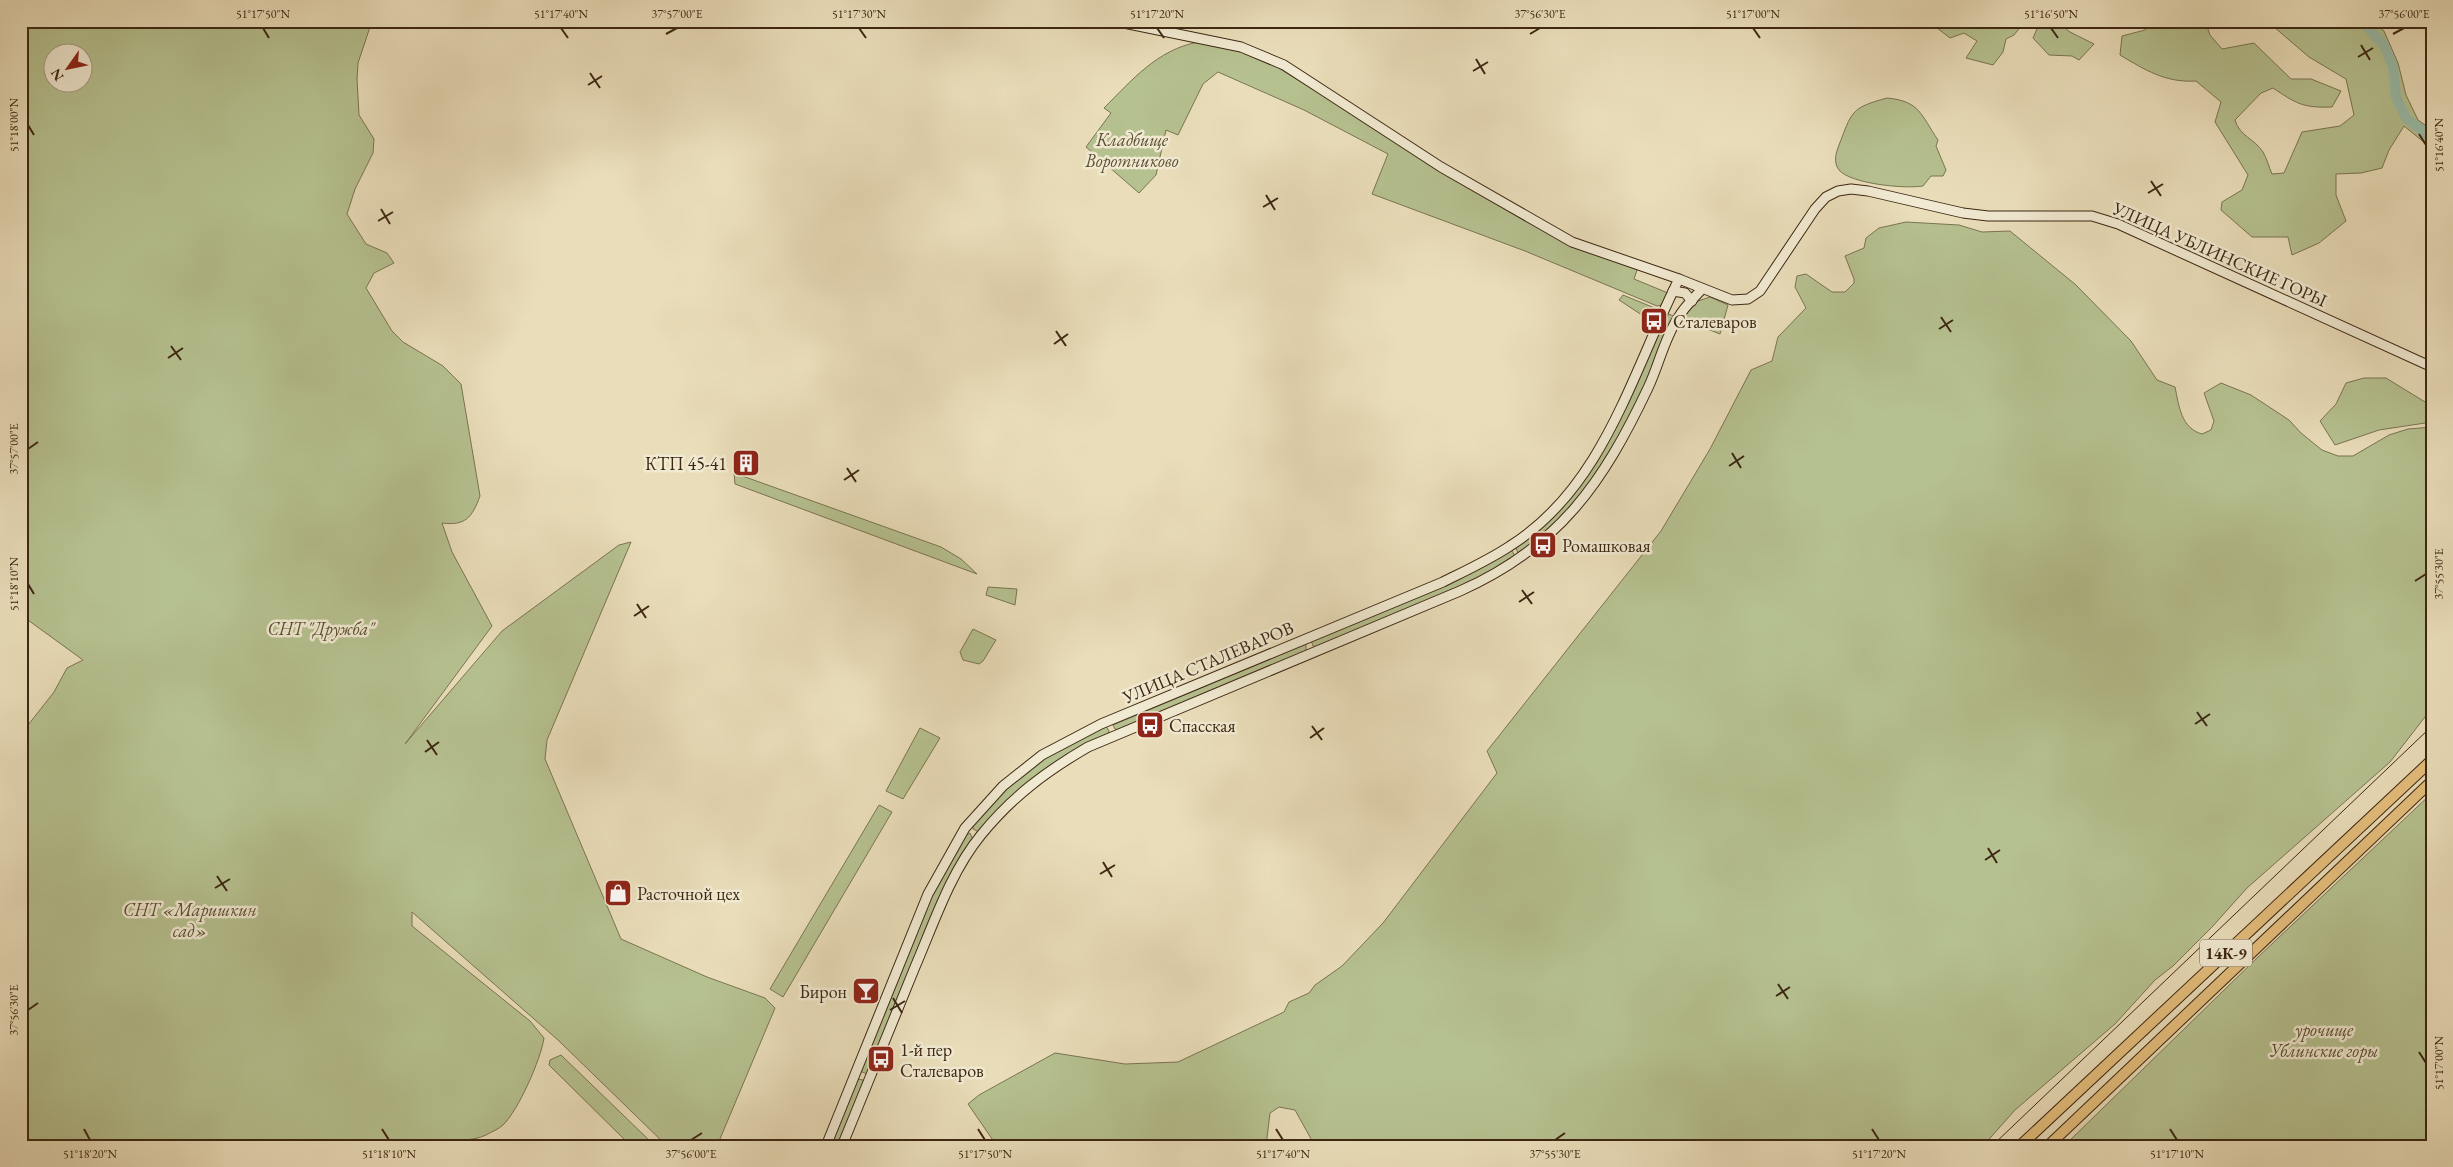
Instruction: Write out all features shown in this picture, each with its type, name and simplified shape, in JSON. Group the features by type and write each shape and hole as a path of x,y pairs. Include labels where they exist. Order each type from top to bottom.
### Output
{"main road":[{"path":"1114,21 1241,47 1284,65 1442,167 1572,242 1680,279 1702,289"},
{"name":"УЛИЦА УБЛИНСКИЕ ГОРЫ","path":"1702,289 1732,300 1748,300 1755,296 1815,209 1826,197 1838,190 1868,191 1964,213 1988,216 2092,216 2118,224 2432,367"},
{"name":"УЛИЦА СТАЛЕВАРОВ","path":"826,1146 928,894 965,828 1015,776 1069,739 1307,637 1443,582 1511,546 1558,505 1589,466 1614,422 1664,310 1680,279"},
{"name":"УЛИЦА СТАЛЕВАРОВ","path":"842,1146 943,901 965,858 980,836 1033,782 1080,752 1114,735 1487,579 1518,560 1582,502 1602,476 1628,431 1678,316 1702,289"},
{"path":"1673,292 1684,293 1692,301"},
{"path":"1664,310 1678,316"},
{"path":"1511,546 1518,560"},
{"path":"1307,637 1313,652"},
{"path":"1108,722 1114,735"},
{"name":"14К-9","path":"2020,1146 2432,760"},
{"path":"2048,1146 2432,781"},
{"path":"965,828 980,836"},
{"path":"855,1074 869,1079"}],"green space":[{"path":"21,21 372,21 358,63 357,79 359,115 374,139 373,153 355,189 347,214 366,244 387,253 394,263 374,273 366,288 392,331 403,342 443,366 461,384 480,496 474,510 467,519 457,523 442,523 452,552 492,626 405,744 502,631 619,545 631,542 547,740 545,759 621,939 707,977 765,998 775,1008 717,1146 667,1146 558,1040 412,912 412,926 530,1021 544,1038 522,1097 509,1118 499,1128 475,1139 452,1142 441,1146 21,1146 21,734 54,692 67,668 83,660 21,615"},
{"path":"1928,21 2025,21 2014,35 2006,39 2003,52 1993,65 1966,58 1977,41 1964,33 1950,38"},
{"path":"2056,21 2070,32 2094,44 2079,60 2072,56 2049,55 2033,38 2040,22"},
{"path":"2154,21 2205,21 2210,35 2222,49 2254,43 2291,79 2311,79 2341,91 2332,107 2322,107 2301,104 2273,88 2261,93 2235,120 2240,130 2256,143 2263,152 2272,174 2284,173 2302,132 2340,126 2354,115 2346,79 2309,57 2267,21 2371,21 2384,31 2398,63 2406,95 2418,120 2432,130 2432,137 2425,143 2404,126 2389,150 2382,168 2361,173 2336,174 2336,195 2346,221 2319,243 2292,255 2288,237 2252,237 2221,210 2222,202 2242,190 2248,175 2215,122 2221,102 2196,81 2165,78 2120,55 2122,36 2145,30"},
{"name":"Кладбище Воротниково","path":"1198,42 1242,51 1264,59 1525,221 1571,245 1638,267 1634,279 1668,293 1662,305 1657,306 1525,251 1372,194 1388,154 1304,110 1218,72 1203,84 1178,135 1166,130 1156,175 1139,193 1086,147 1111,113 1104,108 1135,77 1170,52"},
{"path":"1887,98 1906,102 1913,106 1923,117 1938,140 1936,146 1946,170 1943,176 1931,176 1923,186 1904,187 1866,182 1845,175 1839,170 1836,164 1836,154 1850,118 1866,105"},
{"path":"1906,222 1959,225 1982,232 2010,231 2076,285 2131,341 2157,380 2175,387 2185,422 2189,427 2202,434 2211,430 2214,421 2204,393 2221,383 2251,395 2289,420 2301,433 2322,450 2338,456 2353,456 2389,435 2408,429 2432,427 2432,708 2390,762 2247,888 2212,927 2173,966 2155,980 2115,1024 2015,1110 1983,1146 1315,1146 1295,1110 1279,1107 1270,1113 1266,1146 1236,1146 1224,1142 1217,1146 997,1146 968,1104 979,1095 1055,1053 1125,1064 1178,1062 1284,1012 1289,1002 1309,993 1315,985 1342,966 1383,923 1497,773 1487,751 1661,531 1710,449 1751,370 1772,361 1778,337 1806,308 1795,287 1797,276 1806,274 1832,292 1845,292 1854,283 1854,279 1845,256 1864,248 1866,238 1879,228"},
{"path":"1623,295 1657,309 1659,312 1650,333 1647,331 1649,327 1645,317 1619,300"},
{"path":"1710,297 1728,305 1720,334 1682,319 1695,302"},
{"path":"1668,314 1674,316 1673,319 1630,418 1613,449 1594,479 1572,506 1547,531 1518,553 1515,546 1586,475"},
{"path":"2364,378 2386,378 2430,405 2432,422 2379,430 2335,445 2320,421 2336,404 2346,383"},
{"path":"734,473 941,547 961,559 977,574 735,484"},
{"path":"1512,551 1515,556 1478,580 1317,647 1313,646 1311,640"},
{"path":"988,587 1017,589 1015,605 986,595"},
{"path":"973,629 996,640 983,661 979,664 963,660 960,652"},
{"path":"1306,644 1306,652 1119,730 1115,729 1113,725"},
{"path":"1106,726 1109,731 1108,735 1078,750 979,832 973,829 973,824 1012,782 1045,757"},
{"path":"920,728 940,738 903,799 886,791"},
{"name":"урочище Ублинские горы","path":"2432,793 2432,1146 2064,1146 2258,957"},
{"path":"879,805 892,812 783,997 770,989"},
{"path":"970,833 973,840 867,1074 860,1071 932,893 965,836"},
{"path":"561,1055 652,1143 652,1146 631,1146 549,1065 550,1060"},
{"path":"858,1079 863,1080 864,1085 840,1146 828,1146 855,1081"}],"waterway":[{"path":"2361,21 2384,45 2393,67 2396,97 2406,118 2432,138"}],"tram line":[{"path":"1992,1146 2432,726"}],"place":[{"name":"Сталеваров","path":"1654,321"},
{"name":"КТП 45-41","path":"746,463"},
{"name":"Ромашковая","path":"1543,545"},
{"name":"Спасская","path":"1150,725"},
{"name":"Расточной цех","path":"618,893"},
{"name":"Бирон","path":"866,991"},
{"name":"1-й пер Сталеваров","path":"881,1059"}],"park label":[{"name":"СНТ \"Дружба\"","path":"321,628"},
{"name":"СНТ «Маришкин сад»","path":"190,920"}]}
